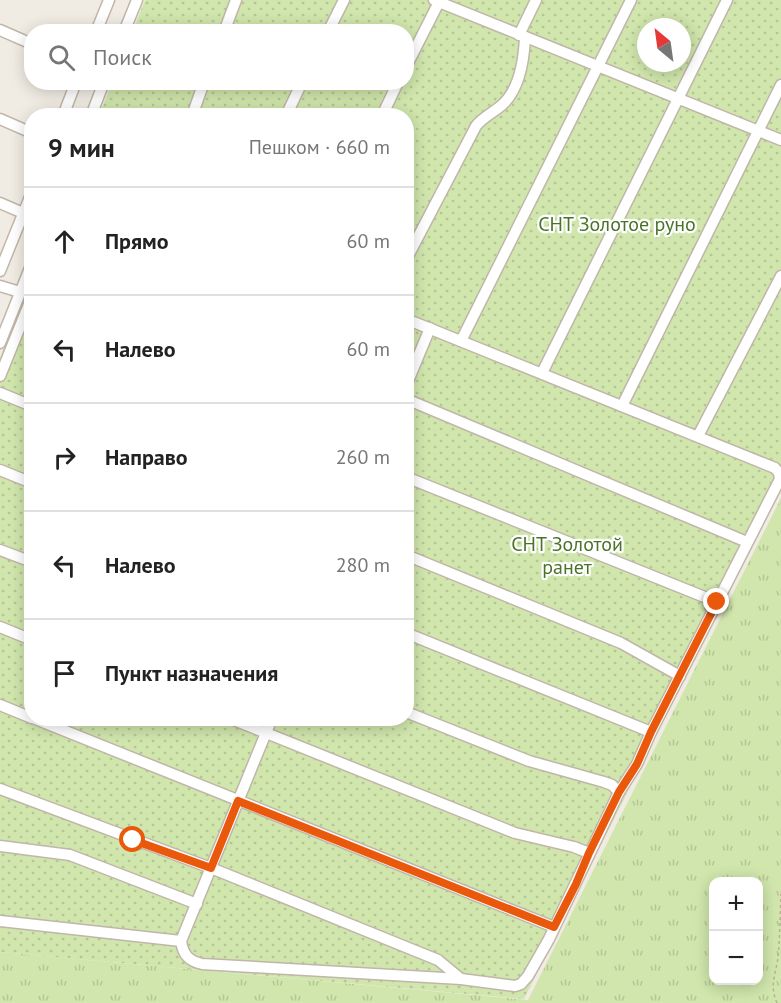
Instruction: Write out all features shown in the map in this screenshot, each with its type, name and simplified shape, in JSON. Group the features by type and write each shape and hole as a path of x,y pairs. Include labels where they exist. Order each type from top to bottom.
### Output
{"street":[{"path":"99,24 109,0"},
{"path":"127,24 137,0"},
{"path":"227,24 236,0"},
{"path":"332,24 344,0"},
{"path":"414,245 476,126 482,118 502,105 515,89 524,52 522,36 536,0"},
{"path":"461,341 631,0"},
{"path":"542,373 727,0"},
{"path":"414,50 437,1 781,140"},
{"path":"0,30 24,40"},
{"path":"622,406 781,85"},
{"path":"66,108 73,90"},
{"path":"94,108 101,90"},
{"path":"195,108 201,90"},
{"path":"290,108 298,90"},
{"path":"386,108 395,90"},
{"path":"0,119 24,130"},
{"path":"0,203 23,213 0,271"},
{"path":"699,436 781,276"},
{"path":"0,343 24,282"},
{"path":"0,286 20,292"},
{"path":"269,726 182,941 187,957 193,962 202,964 461,979 515,986 521,984 528,976 554,927 619,792 637,764 651,732 780,479 779,472 775,468 414,322"},
{"path":"414,367 430,328"},
{"path":"0,376 24,329"},
{"path":"0,393 24,403"},
{"path":"414,402 747,542"},
{"path":"0,470 24,480"},
{"path":"414,480 717,602"},
{"path":"0,550 24,559"},
{"path":"414,558 621,643 680,676"},
{"path":"0,627 24,636"},
{"path":"414,636 651,732"},
{"path":"0,705 24,715"},
{"path":"414,715 529,761 604,782 612,785 619,792"},
{"path":"52,726 554,927"},
{"path":"249,726 515,833 574,847 589,853"},
{"path":"0,789 211,868 438,960 461,979"},
{"path":"0,846 70,855 196,904"},
{"path":"0,921 182,941"}],"path":[{"path":"777,1003 772,982 778,959 781,894"}],"green space":[{"name":"СНТ Золотой ранет","path":"145,0 781,0 781,485 524,999 0,952 0,358 24,298 24,726 414,726 414,108 102,108 109,90 414,90 414,24 136,24"},
{"path":"781,498 781,1003 0,1003 0,952 528,1000"}],"route":[{"path":"133,840 211,868 238,801 554,927 619,792 637,764 717,602"}],"park label":[{"name":"СНТ Золотое руно","path":"617,224"}]}
